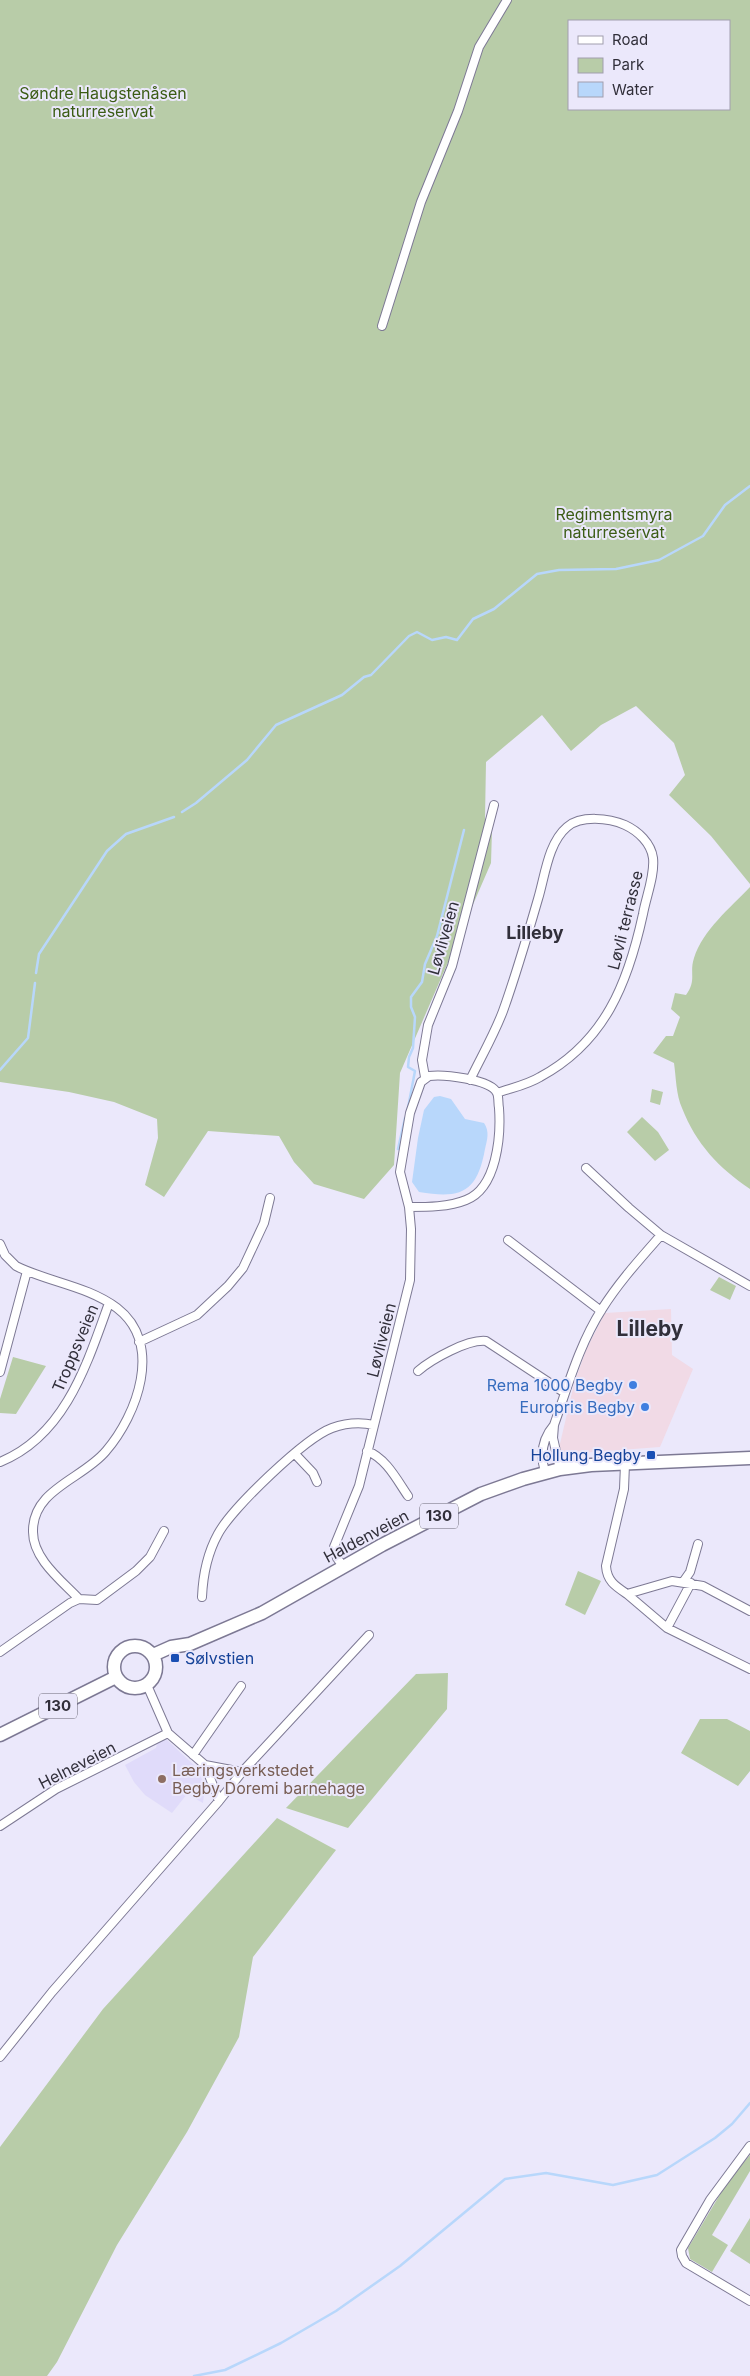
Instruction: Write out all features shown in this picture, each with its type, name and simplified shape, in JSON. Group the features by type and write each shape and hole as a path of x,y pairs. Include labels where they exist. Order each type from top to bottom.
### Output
{"main road":[{"name":"Haldenveien","path":"153,1655 171,1647 190,1644 262,1613 342,1566 481,1494 545,1472 625,1464 750,1458"},
{"path":"138,1646 146,1649 153,1655 156,1671 147,1685 133,1688 120,1683 116,1677 114,1662 122,1650 138,1646"},
{"name":"130","path":"0,1735 116,1677"}],"street":[{"path":"382,326 421,202 458,111 479,47 507,0"},
{"name":"Løvliveien","path":"342,1566 336,1558 334,1547 354,1502 410,1280 411,1229 409,1207 400,1172 410,1113 419,1087 425,1078 422,1060 428,1025 452,966 494,805"},
{"name":"Løvli terrasse","path":"470,1080 503,1012 547,866 560,834 571,824 592,819 607,820 635,830 651,851 653,868 637,939 626,974 610,1012 588,1042 558,1066 540,1078 497,1093"},
{"path":"409,1207 432,1207 467,1200 483,1186 496,1159 500,1126 497,1093 487,1085 470,1080 436,1075 425,1078"},
{"path":"586,1168 628,1208 661,1235 750,1286"},
{"path":"139,1342 197,1315 222,1292 243,1268 264,1223 270,1198"},
{"path":"560,1469 553,1438 554,1425 583,1345 601,1311 626,1275 661,1235"},
{"path":"508,1240 601,1311"},
{"path":"0,1244 10,1261 27,1271 110,1303 130,1321 139,1342 142,1362 141,1380 122,1428 96,1461 48,1496 41,1504 34,1520 34,1541 42,1558 79,1599"},
{"path":"0,1372 27,1271"},
{"name":"Troppsveien","path":"0,1462 14,1456 38,1440 61,1412 83,1372 110,1303"},
{"path":"418,1371 460,1347 476,1340 486,1341 565,1393"},
{"path":"202,1597 208,1555 218,1533 239,1508 314,1438 332,1428 355,1423 374,1425"},
{"path":"545,1472 542,1458 543,1447 546,1434 554,1425"},
{"path":"367,1452 377,1455 382,1460 408,1496"},
{"path":"295,1454 313,1473 317,1482"},
{"path":"625,1464 624,1490 606,1566 606,1574 610,1582 667,1628 750,1669"},
{"path":"0,1652 70,1602 79,1599 97,1600 136,1571 150,1557 164,1531"},
{"path":"667,1628 687,1583 698,1544"},
{"path":"627,1594 668,1581 687,1583 703,1586 750,1610"},
{"path":"0,2058 52,1992 219,1801 242,1772 369,1634"},
{"path":"147,1685 168,1734 205,1765 219,1801"},
{"path":"193,1755 241,1686"},
{"name":"Helneveien","path":"0,1826 56,1789 168,1734"},
{"path":"205,1765 242,1772"},
{"path":"750,2146 710,2200 681,2250 686,2263 750,2301"}],"shaded area":[{"path":"671,1309 672,1355 693,1369 660,1447 567,1454 558,1452 574,1384 586,1350 605,1313"},
{"path":"167,1740 197,1768 205,1786 203,1803 187,1794 172,1813 145,1795 134,1782 125,1765 156,1748 158,1741"}],"green space":[{"path":"0,0 750,0 750,884 711,836 669,795 685,775 674,743 636,706 601,725 571,751 542,715 486,762 485,818 492,830 491,863 400,1073 394,1165 364,1199 314,1184 294,1162 279,1136 208,1131 164,1197 145,1185 158,1138 157,1119 114,1102 69,1092 0,1082"},
{"path":"750,887 750,1189 728,1173 701,1144 680,1103 674,1063 653,1053 666,1036 673,1036 680,1017 671,1009 675,993 686,995 689,990 692,981 694,958 698,948 710,929"},
{"path":"652,1089 663,1092 660,1105 650,1102"},
{"path":"642,1117 658,1132 669,1150 655,1161 627,1132"},
{"path":"719,1277 736,1286 730,1300 710,1290"},
{"path":"13,1357 46,1366 16,1414 0,1413 0,1399"},
{"path":"578,1571 601,1581 585,1615 565,1605"},
{"path":"448,1673 447,1709 348,1828 286,1808 416,1674"},
{"path":"700,1719 727,1719 750,1731 750,1771 738,1786 681,1753"},
{"path":"277,1818 336,1850 253,1957 239,2037 187,2132 117,2245 57,2362 47,2376 0,2376 0,2147 103,2009"},
{"path":"750,2155 750,2171 712,2235 728,2245 712,2272 690,2259 688,2248 728,2181"},
{"path":"750,2218 750,2264 730,2251"}],"water":[{"path":"440,1096 451,1099 465,1119 484,1123 486,1126 487,1139 482,1164 472,1184 465,1190 456,1193 434,1194 419,1192 412,1182 424,1110 434,1097"}],"waterway":[{"path":"182,812 196,803 247,760 276,725 342,695 364,677 371,675 409,636 417,632 432,640 446,637 457,640 473,619 494,609 537,574 559,570 616,569 659,560 703,536 725,505 750,486"},
{"path":"36,973 39,954 107,851 126,834 174,817"},
{"path":"407,1113 415,1071 408,1067 409,1057 413,1048 415,1017 411,1007 411,997 422,982 425,964 437,936 464,830"},
{"path":"0,1070 28,1038 35,983"},
{"path":"398,1149 405,1118"},
{"path":"194,2376 225,2370 281,2343 336,2311 400,2266 505,2179 546,2173 613,2185 657,2175 715,2138 732,2124 750,2103"}],"place":[{"name":"Rema 1000 Begby","path":"633,1385"},
{"name":"Europris Begby","path":"645,1407"},
{"name":"Hollung Begby","path":"651,1455"},
{"name":"Sølvstien","path":"175,1658"},
{"name":"Læringsverkstedet Begby Doremi barnehage","path":"162,1779"}],"district":[{"name":"Lilleby","path":"535,933"},
{"name":"Lilleby","path":"650,1329"}],"park label":[{"name":"Søndre Haugstenåsen naturreservat","path":"103,102"},
{"name":"Regimentsmyra naturreservat","path":"614,523"}]}
